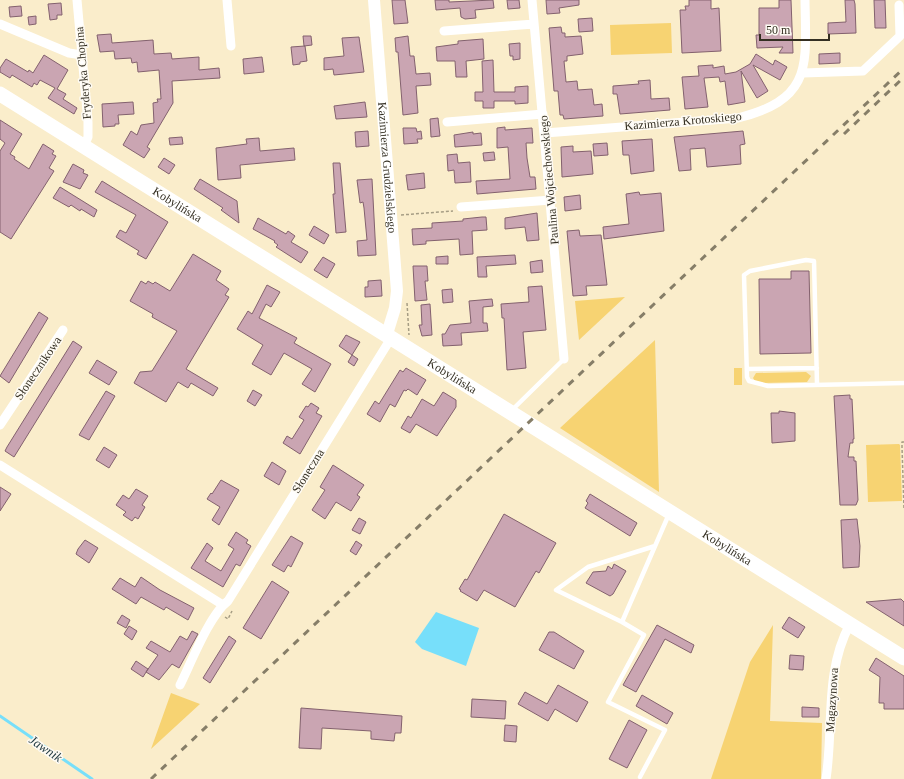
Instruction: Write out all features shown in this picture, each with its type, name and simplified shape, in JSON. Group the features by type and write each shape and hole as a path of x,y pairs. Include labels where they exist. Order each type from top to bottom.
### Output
{"main road":[{"name":"Kobylińska","path":"0,94 904,658"}],"street":[{"name":"Fryderyka Chopina","path":"77,0 88,133 84,146"},
{"path":"227,0 231,46"},
{"name":"Kazimierza Grudzielskiego","path":"374,0 397,291 395,308 386,334"},
{"name":"Paulina Wojciechowskiego","path":"532,0 564,359"},
{"name":"Kazimierza Krotoskiego","path":"544,133 738,118 766,110 780,101 791,90 803,73 806,59 805,0"},
{"path":"803,73 863,71 902,35 899,5"},
{"path":"0,24 69,53 82,55"},
{"path":"444,31 534,24"},
{"path":"448,122 543,114"},
{"path":"461,207 551,200"},
{"name":"Słonecznikowa","path":"0,425 64,330"},
{"name":"Słoneczna","path":"180,685 206,633 223,605 228,601 388,343 386,334"},
{"path":"0,465 223,605"},
{"name":"Magazynowa","path":"826,779 835,662 842,638 850,624"}],"lane":[{"path":"817,384 814,261 806,260 750,271 744,275 747,369 749,381 768,386 904,383"},
{"path":"509,412 564,359"},
{"path":"747,369 817,368"},
{"path":"622,622 670,512"},
{"path":"640,777 665,730 608,702 644,635 622,622 556,590 588,567 655,546"}],"path":[{"path":"399,215 452,211 461,207"},
{"path":"904,442 902,442 902,447 904,509"}],"shaded area":[{"path":"671,23 672,53 611,55 610,25"},
{"path":"625,297 579,340 575,301"},
{"path":"655,340 659,492 560,428"},
{"path":"734,368 742,368 742,385 734,385"},
{"path":"806,372 811,376 807,382 761,383 755,381 753,378 756,373"},
{"path":"899,444 902,501 868,502 866,445"},
{"path":"773,625 770,721 822,723 821,779 711,779 750,662"},
{"path":"171,693 200,704 151,749"}],"water":[{"path":"436,612 479,628 466,666 422,649 415,642"}],"building":[{"path":"392,0 405,0 408,23 394,24"},
{"path":"435,0 449,0 449,2 493,0 494,8 475,10 476,18 465,19 461,17 460,8 436,10"},
{"path":"507,0 519,0 520,8 508,9"},
{"path":"546,0 579,0 579,5 559,8 560,13 547,14"},
{"path":"689,0 711,0 711,9 719,8 721,51 682,53 680,10 686,10 685,6 689,6"},
{"path":"779,0 791,0 793,53 779,53 783,47 757,48 756,35 759,35 759,8 779,8"},
{"path":"845,0 854,0 856,33 828,34 828,23 846,22"},
{"path":"874,0 885,0 886,28 875,28"},
{"path":"61,3 62,15 57,15 57,19 50,20 48,4"},
{"path":"21,6 22,16 10,17 9,7"},
{"path":"36,16 36,24 29,25 28,17"},
{"path":"592,18 593,31 579,32 578,19"},
{"path":"561,27 562,33 565,33 565,37 581,36 583,54 567,56 567,61 564,61 566,82 577,81 578,90 592,89 594,105 602,104 603,116 564,119 563,115 560,115 558,91 554,91 549,28"},
{"path":"111,34 112,43 153,40 154,54 171,53 172,59 199,57 199,70 219,68 220,78 172,81 173,103 147,147 150,149 144,158 123,145 131,131 137,135 141,125 154,123 153,103 158,102 157,99 161,99 159,70 138,72 137,62 132,63 131,58 115,59 114,51 100,52 97,35"},
{"path":"303,36 311,36 312,45 304,46"},
{"path":"408,36 410,56 414,56 416,74 430,73 431,85 416,86 418,113 403,115 398,52 396,52 395,38"},
{"path":"359,37 364,72 334,75 333,69 324,70 324,58 344,56 342,38"},
{"path":"483,39 484,59 466,61 467,77 456,77 455,61 437,61 436,47 458,44 458,41"},
{"path":"520,43 520,59 513,60 513,56 510,56 509,44"},
{"path":"305,46 307,61 293,65 291,47"},
{"path":"840,53 840,63 819,64 819,54"},
{"path":"756,54 773,65 775,60 787,67 780,80 753,65 768,91 757,98 741,71 745,102 728,105 725,81 720,82 719,77 704,78 708,107 685,109 682,77 699,76 698,66 713,65 713,68 724,66 725,74 736,72 750,64"},
{"path":"44,55 68,70 57,89 66,94 63,99 77,108 74,114 48,98 55,88 40,80 37,85 34,83 32,87 12,75 10,78 0,72 0,68 6,59 28,72 29,70 33,73"},
{"path":"262,57 264,72 244,74 243,59"},
{"path":"493,60 494,92 515,92 515,87 528,86 528,103 515,104 515,101 494,101 494,108 483,108 483,101 475,101 475,92 483,92 482,61"},
{"path":"650,80 651,99 669,98 670,110 620,114 617,94 613,94 613,86 639,84 638,81"},
{"path":"133,102 134,114 118,115 119,124 115,124 115,126 103,127 102,104"},
{"path":"365,102 367,117 336,119 334,106"},
{"path":"438,118 440,136 431,137 430,119"},
{"path":"0,120 22,134 10,154 15,157 14,159 29,169 43,144 54,151 52,154 56,156 49,168 54,171 11,239 0,232 0,151 5,143 0,139"},
{"path":"505,127 505,130 532,128 533,143 526,143 530,177 535,177 536,189 477,194 476,181 510,179 508,147 497,148 497,128"},
{"path":"403,128 416,128 417,132 421,131 422,139 417,139 418,143 404,144"},
{"path":"368,131 369,146 356,147 355,132"},
{"path":"743,131 745,144 740,145 741,164 707,167 705,148 690,149 691,170 679,171 674,137"},
{"path":"473,132 473,134 481,133 482,145 455,147 454,135"},
{"path":"182,137 183,144 170,145 169,138"},
{"path":"259,138 260,151 294,148 295,160 240,165 241,178 218,180 216,148 247,144 246,139"},
{"path":"652,139 654,171 631,174 629,155 623,155 622,141"},
{"path":"607,143 608,155 594,156 593,144"},
{"path":"573,146 573,152 591,151 593,174 562,177 561,147"},
{"path":"494,152 495,160 484,161 483,153"},
{"path":"457,154 458,163 470,162 471,182 455,183 454,170 448,171 447,155"},
{"path":"164,158 175,165 169,174 158,167"},
{"path":"333,163 340,163 346,232 336,233 333,194 335,194"},
{"path":"73,164 84,170 83,173 88,175 80,189 63,182"},
{"path":"424,173 425,188 408,190 406,175"},
{"path":"200,179 237,201 239,223 221,210 223,208 194,189"},
{"path":"372,179 376,255 358,256 357,241 367,240 363,202 360,203 357,180"},
{"path":"102,181 168,222 146,259 137,254 139,251 116,237 120,230 126,233 136,215 95,192"},
{"path":"60,187 97,210 94,217 81,209 80,211 71,205 69,207 53,198"},
{"path":"639,192 640,195 661,193 664,231 604,239 603,227 629,224 626,194"},
{"path":"580,195 581,209 565,211 564,197"},
{"path":"537,213 539,240 527,241 525,227 505,229 505,218"},
{"path":"486,217 487,230 472,231 473,254 460,255 459,239 426,241 426,244 413,245 412,229 432,228 432,223 463,221 463,219"},
{"path":"258,218 286,234 288,231 295,236 291,242 308,252 301,263 276,247 278,245 274,242 275,241 253,229"},
{"path":"314,226 329,235 324,244 309,235"},
{"path":"579,230 580,236 601,235 607,285 586,286 587,295 573,296 567,231"},
{"path":"193,254 221,271 216,280 229,289 225,295 229,297 186,369 218,388 213,396 191,383 188,388 178,382 166,402 134,383 140,372 152,371 177,331 152,317 153,314 130,301 141,281 146,284 148,281 153,284 155,282 170,291"},
{"path":"515,255 516,264 486,266 487,277 478,277 477,257"},
{"path":"448,256 448,264 436,264 436,257"},
{"path":"323,257 335,264 327,278 314,270"},
{"path":"542,260 543,272 531,273 530,262"},
{"path":"413,266 427,266 428,281 425,281 427,300 415,301"},
{"path":"791,271 809,271 811,353 760,354 759,279 791,279"},
{"path":"381,280 382,296 365,297 365,287 368,287 368,281"},
{"path":"267,285 280,292 271,307 266,304 259,318 297,338 294,343 331,364 315,392 302,384 312,369 284,353 271,375 252,364 263,345 237,329 248,311 252,314"},
{"path":"542,286 546,330 523,332 526,368 507,370 504,318 502,318 501,304 529,302 528,287"},
{"path":"452,289 453,302 443,303 442,290"},
{"path":"492,299 493,306 483,307 483,323 487,323 488,331 461,333 462,345 443,346 442,334 445,334 450,325 471,323 469,301"},
{"path":"430,304 432,335 422,336 419,325 422,325 421,305"},
{"path":"39,312 48,318 9,383 0,376"},
{"path":"346,335 360,342 352,355 339,346"},
{"path":"73,341 82,347 14,457 5,451 7,447"},
{"path":"352,355 358,359 354,366 348,362"},
{"path":"97,360 117,372 109,385 89,373"},
{"path":"406,368 426,380 417,395 408,389 406,391 404,390 395,407 390,404 380,422 367,414 375,401 379,404 400,370 403,372"},
{"path":"253,390 262,395 255,406 247,401"},
{"path":"106,391 115,396 89,440 79,435"},
{"path":"443,392 456,400 456,407 437,436 416,424 410,433 401,428 408,416 411,418 422,399 434,406"},
{"path":"850,395 850,399 852,399 854,439 853,443 850,443 848,457 854,457 854,461 856,461 858,500 856,505 840,505 834,396"},
{"path":"311,403 319,408 316,413 322,416 300,454 283,443 287,436 292,439 304,420 299,417 306,406 308,407"},
{"path":"779,411 795,413 795,441 772,443 771,413 779,413"},
{"path":"104,447 117,455 109,468 96,460"},
{"path":"272,462 286,471 279,485 264,476"},
{"path":"333,465 364,485 357,495 360,497 351,511 336,502 325,519 312,510 325,490 320,487"},
{"path":"221,480 239,490 219,525 212,520 220,507 207,499"},
{"path":"0,487 11,494 0,511"},
{"path":"136,489 148,496 142,505 145,507 138,519 135,517 132,521 123,515 126,512 116,505 123,495 129,499"},
{"path":"590,494 637,523 630,536 585,508 588,503 586,501"},
{"path":"504,514 556,543 539,573 536,571 515,607 484,590 477,601 459,589 465,579 467,580"},
{"path":"359,518 366,522 360,534 352,530"},
{"path":"857,519 860,546 859,567 843,568 841,520"},
{"path":"236,532 248,540 246,543 251,546 240,566 236,564 223,587 191,568 207,543 213,548 205,561 221,571 234,549 228,545"},
{"path":"291,536 303,543 291,567 288,565 284,572 272,565"},
{"path":"85,540 98,548 89,563 76,554"},
{"path":"356,541 362,545 356,555 350,551"},
{"path":"614,564 626,571 613,594 610,596 586,583 593,572 606,571 608,566 612,569"},
{"path":"141,577 160,590 194,608 188,620 166,607 164,610 141,597 136,604 112,589 120,578 135,587"},
{"path":"272,581 289,592 261,639 243,628"},
{"path":"901,599 904,602 904,626 866,602"},
{"path":"122,615 130,620 126,628 117,623"},
{"path":"789,617 805,627 798,638 782,628"},
{"path":"657,625 694,645 691,653 665,639 636,692 623,685"},
{"path":"129,626 137,631 132,640 124,634"},
{"path":"192,631 198,634 179,668 172,664 159,680 146,672 158,655 146,648 151,641 170,652 180,636 187,640"},
{"path":"549,632 554,632 584,651 574,669 539,650"},
{"path":"229,636 236,641 210,683 203,678"},
{"path":"790,655 804,656 803,670 789,669"},
{"path":"876,658 904,676 904,709 884,709 884,703 879,703 880,677 869,670"},
{"path":"136,661 148,669 143,677 131,669"},
{"path":"558,685 588,702 577,722 555,709 548,721 518,704 525,692 547,704"},
{"path":"642,695 673,713 667,724 636,706"},
{"path":"472,699 506,701 505,719 471,717"},
{"path":"802,707 819,708 819,717 802,717"},
{"path":"301,708 402,716 401,733 395,733 394,741 371,739 371,731 322,728 321,749 299,748"},
{"path":"629,720 647,730 627,768 609,759"},
{"path":"505,725 517,726 516,742 504,741"}],"waterway":[{"name":"Jawnik","path":"0,716 92,779"}],"railway":[{"path":"151,779 904,68"},
{"path":"844,134 904,77"}]}
